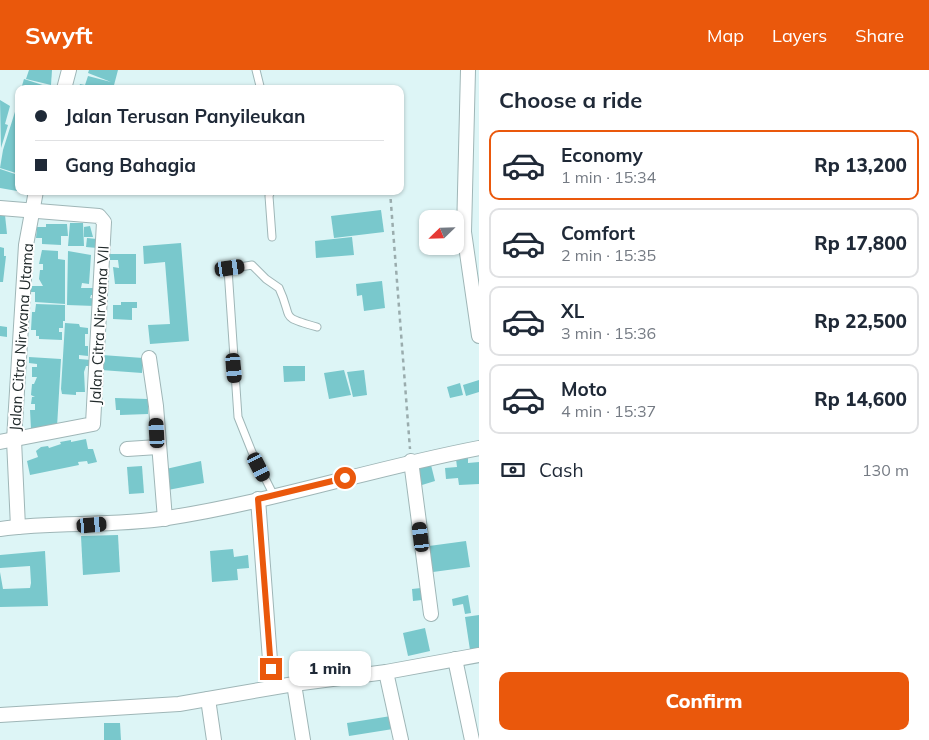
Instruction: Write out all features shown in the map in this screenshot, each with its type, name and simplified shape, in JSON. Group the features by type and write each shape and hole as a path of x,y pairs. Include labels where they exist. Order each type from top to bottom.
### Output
{"street":[{"path":"65,85 69,70"},
{"path":"468,70 473,106 464,232 479,336"},
{"name":"Jalan Citra Nirwana Utama","path":"18,527 14,440 26,245 35,195"},
{"name":"Jalan Citra Nirwana VII","path":"0,208 99,216 104,222 94,421 89,427 0,442"},
{"path":"149,358 156,406 165,518"},
{"path":"126,449 158,447"},
{"path":"0,529 92,525 165,518 274,496 411,461 479,448"},
{"path":"411,461 431,614"},
{"path":"258,499 272,687"},
{"path":"0,715 153,707 272,687 386,672 479,655"},
{"path":"455,659 472,740"},
{"path":"386,672 401,740"},
{"path":"294,684 303,740"},
{"path":"208,699 214,740"}],"lane":[{"path":"256,70 260,85"},
{"path":"269,195 272,237"},
{"path":"274,496 252,452 238,417 228,269 252,265 266,279 279,288 287,314 291,320 318,327"}],"path":[{"path":"390,195 411,461"}],"building":[{"path":"29,70 52,70 51,85 26,79"},
{"path":"89,70 118,70 114,85 85,85 88,76 111,82 88,73"},
{"path":"24,79 43,85 22,85"},
{"path":"0,100 10,106 5,124 8,125 1,148"},
{"path":"15,112 15,173 0,168 3,150"},
{"path":"0,169 15,174 15,191 0,188"},
{"path":"381,210 384,232 334,238 331,216"},
{"path":"0,214 5,215 7,234 0,234"},
{"path":"70,223 83,223 84,246 68,246"},
{"path":"46,224 67,224 68,236 61,236 61,245 42,244 42,238 36,238 37,227 46,227"},
{"path":"90,226 93,237 84,237 84,227"},
{"path":"352,237 354,255 316,258 315,241"},
{"path":"87,238 97,239 97,248 86,247"},
{"path":"181,243 189,341 150,344 148,325 170,324 165,262 144,264 143,246"},
{"path":"0,247 4,248 4,256 6,256 3,282 0,282"},
{"path":"42,250 58,251 58,259 65,260 65,304 35,302 35,292 31,292 31,286 43,286 39,279 40,270 43,270 43,264 39,264"},
{"path":"68,251 91,255 89,284 82,283 81,288 96,288 96,295 91,295 90,298 95,299 95,306 67,305"},
{"path":"109,254 136,254 136,284 115,284 113,267 119,268 118,260 109,260"},
{"path":"382,281 385,308 364,311 362,295 357,296 356,284"},
{"path":"121,302 137,302 137,308 132,308 132,320 113,319 113,305 121,305"},
{"path":"36,304 65,305 65,321 63,321 63,328 59,328 59,332 62,332 62,340 39,339 39,336 36,336 36,330 31,330 32,312 35,312"},
{"path":"65,323 79,324 80,327 88,328 88,334 85,334 85,346 88,346 88,356 79,355 79,359 91,360 91,366 86,366 84,372 85,392 76,392 76,395 62,394 61,389"},
{"path":"0,326 7,327 7,337 0,336"},
{"path":"102,355 143,358 142,373 101,370"},
{"path":"29,357 61,359 57,427 31,429 30,410 35,410 35,404 31,404 32,397 35,397 31,395 32,384 34,384 37,377 32,377 32,367 37,367 37,364 29,363"},
{"path":"283,366 305,366 305,381 284,382"},
{"path":"344,370 351,395 329,399 324,373"},
{"path":"364,370 367,395 353,397 347,372"},
{"path":"479,380 479,392 466,396 463,385"},
{"path":"460,383 463,395 450,398 447,387"},
{"path":"115,398 148,399 148,414 120,415 120,410 116,410"},
{"path":"86,439 88,449 93,449 97,462 88,464 87,461 78,462 79,465 30,475 27,461 38,457 36,451 41,447 48,446 49,448 61,444 60,442"},
{"path":"468,458 468,463 479,462 479,484 459,485 458,478 446,479 445,468 457,467 456,459"},
{"path":"201,461 204,483 168,490 166,469"},
{"path":"431,465 435,481 422,485 418,469"},
{"path":"142,466 144,493 129,494 127,467"},
{"path":"118,535 120,572 83,575 81,536"},
{"path":"466,541 470,567 433,572 429,546"},
{"path":"233,549 234,557 248,555 249,568 237,569 238,580 212,582 210,551"},
{"path":"45,551 48,606 0,607 0,572 3,589 30,588 31,583 30,566 0,568 0,555"},
{"path":"421,588 422,600 413,601 412,589"},
{"path":"468,595 471,613 465,614 463,604 453,606 452,599"},
{"path":"479,615 479,649 470,650 465,617"},
{"path":"425,628 430,651 408,656 403,633"},
{"path":"391,716 393,729 349,736 347,723"},
{"path":"104,723 120,723 121,740 104,740"}],"route":[{"path":"271,669 265,614 258,499 345,478"}]}
